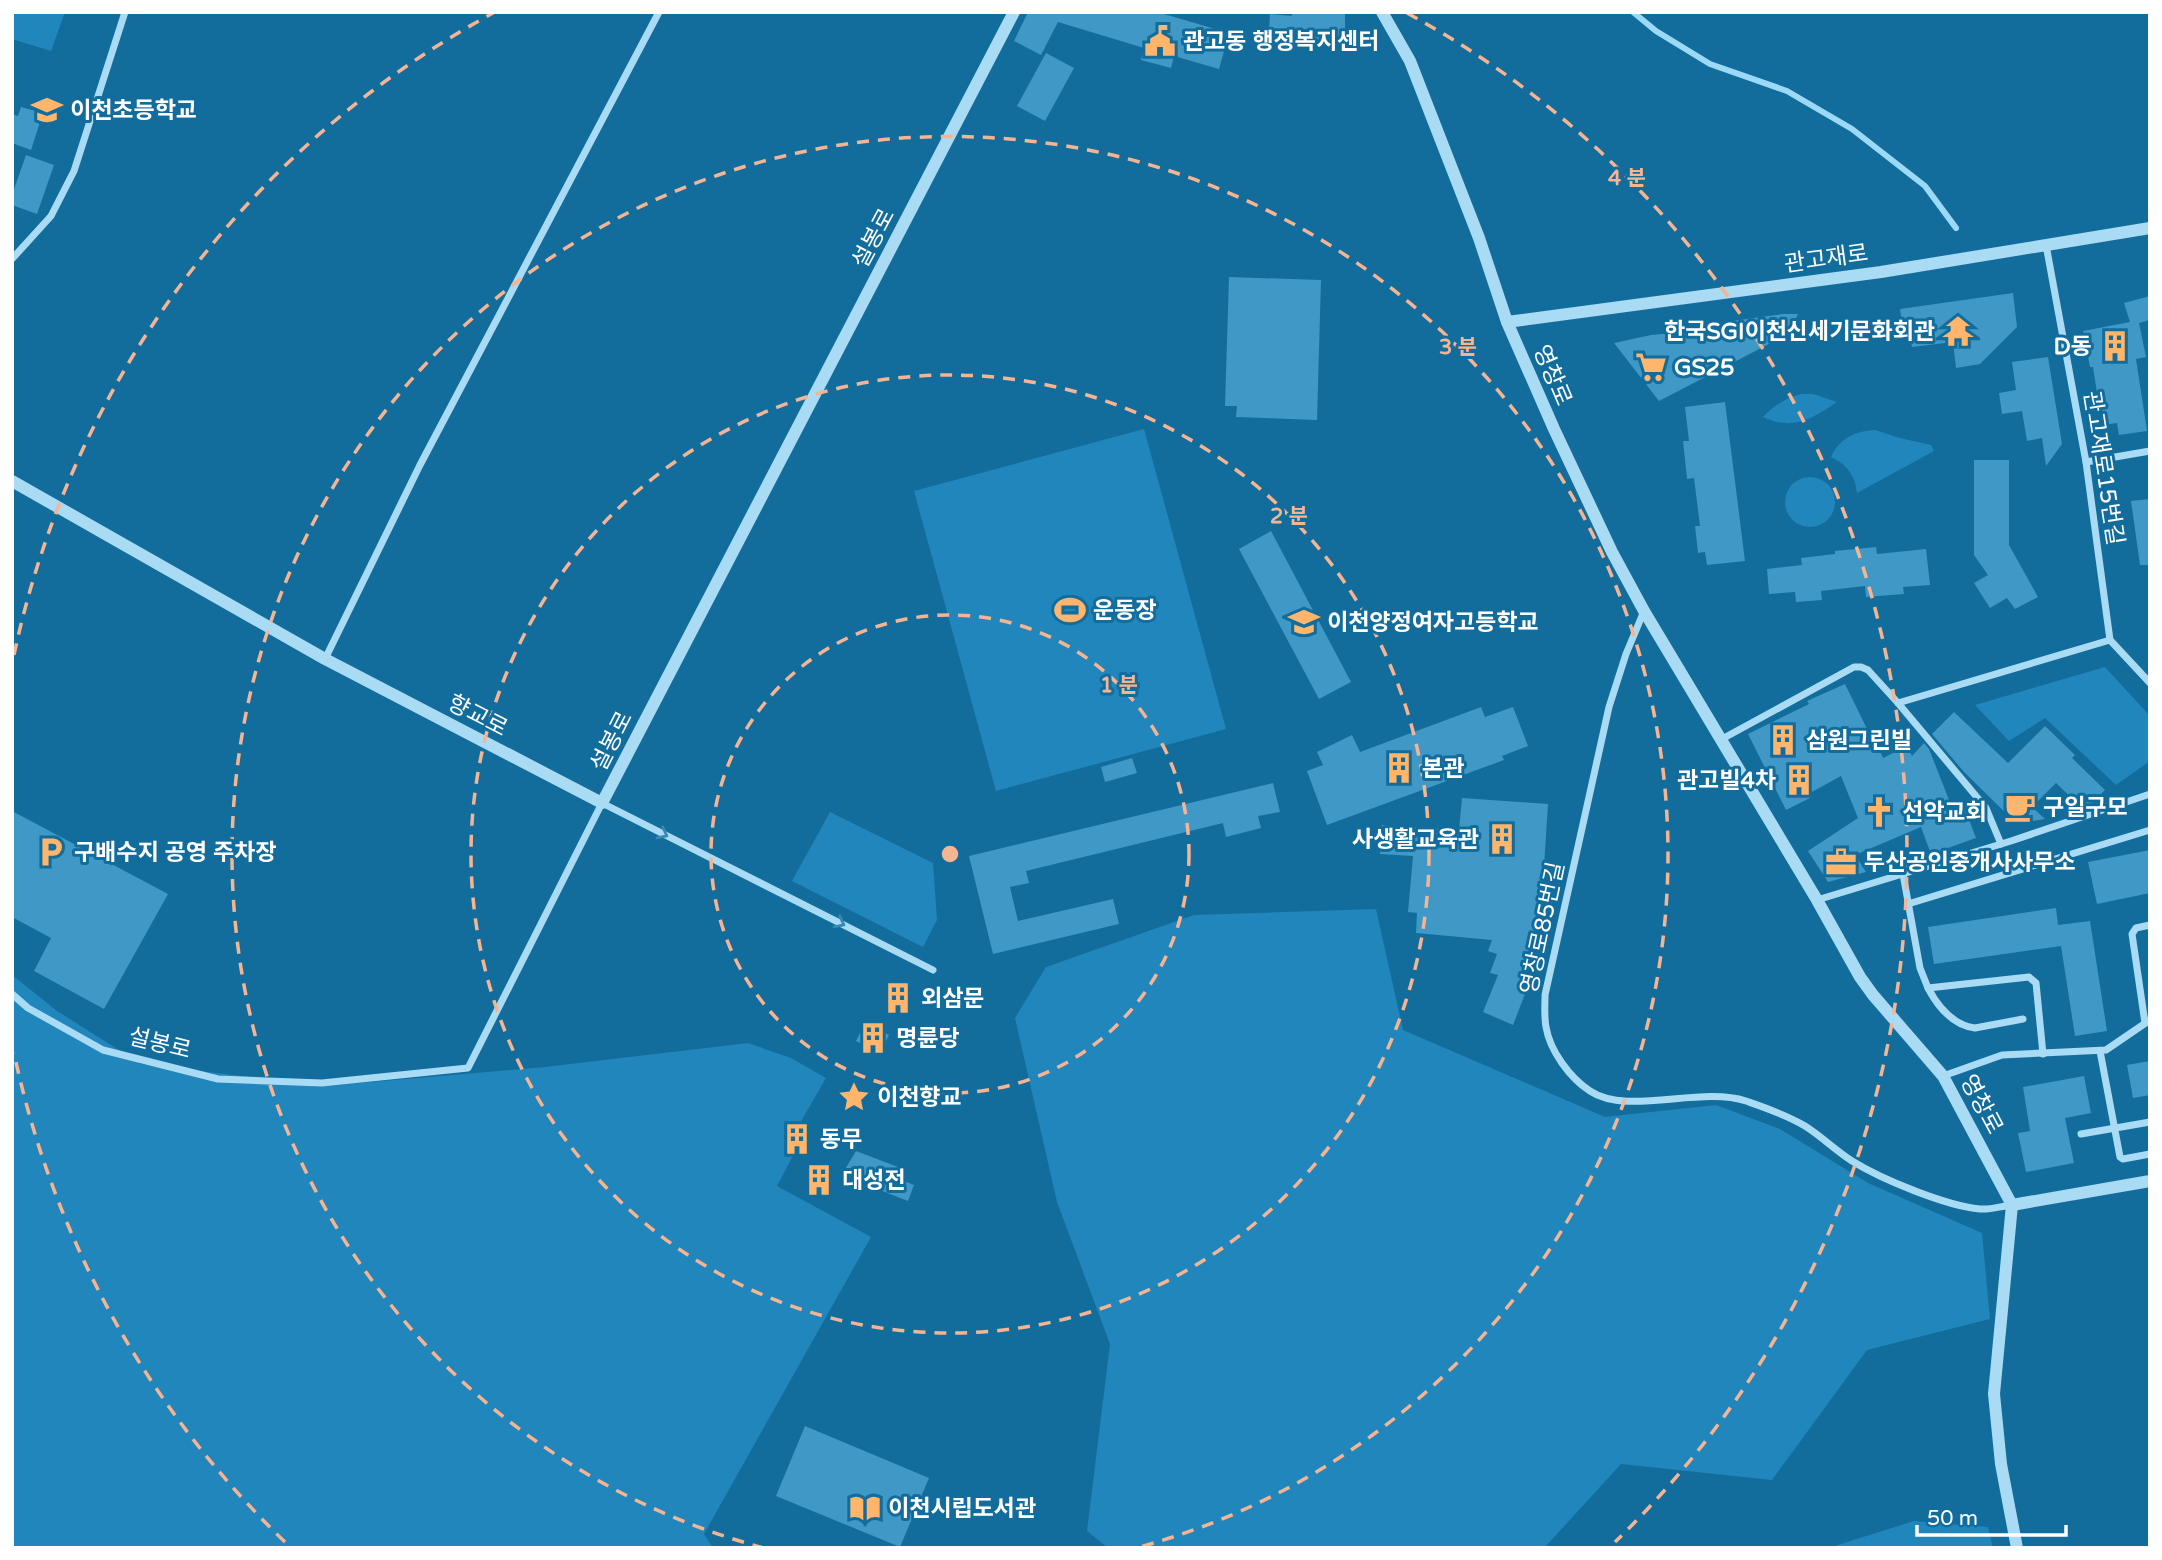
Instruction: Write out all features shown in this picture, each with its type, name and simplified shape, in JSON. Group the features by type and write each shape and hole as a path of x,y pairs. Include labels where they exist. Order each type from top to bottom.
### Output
{"street":[{"path":"12,259 55,210 74,171 125,12"},
{"path":"325,659 420,465 659,12"},
{"name":"설봉로","path":"12,994 28,1008 103,1050 218,1079 322,1083 468,1068 602,803 1014,12"},
{"name":"영창로","path":"1382,12 1410,61 1479,238 1507,322 1612,552 1644,611 1866,986 1943,1076 2012,1205"},
{"name":"관고재로","path":"1507,322 1881,272 2150,228"},
{"name":"관고재로15번길","path":"2046,245 2086,462 2110,640"},
{"path":"2086,462 2150,451"},
{"name":"향교로","path":"12,481 325,659 933,970"},
{"name":"영창로85번길","path":"1644,611 1626,654 1609,707 1545,995 1545,1026 1558,1054 1574,1079 1592,1093 1620,1102 1704,1096 1742,1100 1773,1110 1804,1125 1851,1160 1878,1176 1954,1204 1984,1209 2012,1205"},
{"path":"1898,703 2110,640 2150,683"},
{"path":"1721,739 1854,667 1861,667 1868,670 1898,703 1986,808 2001,844"},
{"path":"1817,900 2001,844 2150,794"},
{"path":"1908,904 2150,830"},
{"path":"1903,874 1920,968 1935,1003 1953,1020 1968,1027 2023,1019"},
{"path":"1943,1076 2001,1055 2101,1051 2110,1048 2147,1022 2132,934 2136,928 2150,925"},
{"path":"1928,988 2032,978 2036,983 2043,1054"},
{"path":"2101,1051 2120,1158 2150,1154"},
{"path":"2081,1134 2150,1122"},
{"path":"2017,1548 2001,1464 1994,1394 2012,1205 2150,1181"}],"shaded area":[{"path":"12,12 65,12 51,51 12,39"},
{"path":"1801,394 1813,394 1837,402 1811,418 1793,423 1763,417 1780,402"},
{"name":"운동장","path":"1144,429 1226,729 996,791 914,491"},
{"path":"1875,430 1931,445 1934,451 1857,493 1850,472 1831,457 1849,437"},
{"path":"1810,477 1827,485 1835,502 1827,519 1810,527 1793,519 1785,502 1793,485"},
{"path":"2105,667 2150,716 2150,761 2116,785 2045,718 2009,741 1975,705"},
{"path":"830,812 933,863 937,920 923,947 792,881"},
{"path":"1376,909 1403,1030 1605,1117 1716,1105 1780,1129 1868,1183 1982,1233 1990,1319 1867,1350 1772,1480 1621,1464 1547,1548 1108,1548 1087,1531 1110,1344 1057,1202 1015,1018 1046,967 1194,915"},
{"path":"12,975 57,1011 141,1064 325,1086 545,1067 748,1043 791,1058 826,1078 788,1144 796,1150 777,1186 871,1237 704,1534 713,1548 12,1548"},
{"path":"1914,1521 1988,1527 1993,1548 1828,1548"}],"building":[{"path":"1028,12 1157,12 1229,33 1219,69 1174,56 1171,68 1141,60 1144,48 1058,22 1041,55 1014,41"},
{"path":"1292,12 1345,12 1345,44 1285,45 1286,40 1272,39 1273,30 1269,30 1270,14 1292,16"},
{"path":"1046,53 1074,68 1045,121 1017,106"},
{"path":"21,107 43,113 31,150 12,143 12,114 18,116"},
{"path":"26,155 54,165 37,214 12,205 12,195"},
{"path":"1229,277 1321,280 1317,420 1236,417 1237,406 1225,406"},
{"name":"한국SGI이천신세기문화회관","path":"2013,293 2017,327 1980,364 1956,368 1953,342 1912,347 1910,335 1904,336 1900,309"},
{"path":"2150,296 2150,320 2139,323 2146,357 2136,359 2147,431 2119,435 2117,423 2102,425 2093,367 2090,367 2083,331 2130,322 2124,303"},
{"path":"1798,314 1788,334 1659,401 1614,343 1651,335 1687,332 1690,338 1724,322"},
{"path":"2048,357 2062,444 2046,466 2042,438 2027,441 2022,411 2002,414 1999,393 2016,390 2012,362"},
{"path":"1725,402 1745,561 1707,565 1705,552 1698,553 1695,526 1700,526 1694,478 1687,479 1683,441 1689,441 1685,407"},
{"path":"1974,460 2009,460 2009,545 2038,597 2015,609 2007,598 1990,608 1974,583 1988,575 1974,555"},
{"path":"2150,499 2150,565 2140,565 2131,501"},
{"path":"1271,531 1351,682 1319,699 1239,549"},
{"path":"1876,547 1877,554 1926,549 1930,585 1903,587 1904,594 1866,597 1865,586 1821,591 1822,600 1796,602 1795,592 1769,594 1767,569 1802,565 1801,558 1835,554 1835,551"},
{"path":"1845,684 1883,758 1907,746 1912,756 1924,743 1929,749 1953,810 1964,806 1976,838 1931,854 1921,827 1855,855 1866,872 1828,882 1808,851 1858,818 1841,776 1810,793 1812,797 1786,810 1748,734 1809,704 1807,701"},
{"name":"본관","path":"1481,707 1485,717 1513,707 1528,746 1502,756 1504,760 1327,825 1307,771 1323,765 1317,752 1352,735 1360,752"},
{"path":"1954,712 2008,763 2045,726 2075,755 2072,758 2105,790 2090,805 2078,804 2056,783 2032,807 2045,819 2017,824 1964,772 1932,734"},
{"path":"1132,758 1137,773 1105,782 1101,767"},
{"path":"1273,783 1280,812 1258,816 1261,828 1226,837 1223,823 1026,871 1029,883 1010,887 1018,921 1113,899 1119,924 993,954 969,856"},
{"path":"1462,798 1548,804 1542,898 1552,902 1522,987 1527,989 1513,1025 1483,1012 1498,975 1490,973 1497,954 1488,951 1492,940 1416,933 1417,913 1408,912 1413,856 1380,854 1382,825 1459,830"},
{"name":"구배수지 공영 주차장","path":"12,811 168,894 104,1009 34,971 51,938 12,917"},
{"path":"2150,850 2150,893 2097,904 2088,862"},
{"path":"2056,908 2058,925 2090,921 2107,1031 2075,1036 2061,946 1934,964 1928,927"},
{"name":"명륜당","path":"865,1023 889,1035 880,1053 856,1041"},
{"path":"2150,1061 2150,1095 2133,1098 2127,1065"},
{"path":"2084,1076 2091,1113 2065,1118 2074,1163 2026,1172 2018,1133 2030,1131 2023,1087"},
{"path":"856,1151 898,1167 894,1177 914,1185 908,1201 872,1187 844,1171"},
{"path":"805,1426 929,1478 900,1547 776,1496"}],"waterway":[{"path":"1633,12 1656,31 1710,64 1787,91 1852,129 1925,186 1956,228"}],"place":[{"name":"관고동 행정복지센터","path":"1160,41"},
{"name":"이천초등학교","path":"47,110"},
{"name":"한국SGI이천신세기문화회관","path":"1958,331"},
{"name":"D동","path":"2115,346"},
{"name":"GS25","path":"1651,367"},
{"name":"운동장","path":"1070,610"},
{"name":"이천양정여자고등학교","path":"1304,622"},
{"name":"삼원그린빌","path":"1783,740"},
{"name":"본관","path":"1399,768"},
{"name":"관고빌4차","path":"1799,780"},
{"name":"구일구모","path":"2020,807"},
{"name":"선악교회","path":"1879,812"},
{"name":"사생활교육관","path":"1502,839"},
{"name":"구배수지 공영 주차장","path":"51,852"},
{"name":"두산공인중개사사무소","path":"1841,862"},
{"name":"외삼문","path":"898,998"},
{"name":"명륜당","path":"873,1038"},
{"name":"이천향교","path":"854,1097"},
{"name":"동무","path":"797,1139"},
{"name":"대성전","path":"819,1180"},
{"name":"이천시립도서관","path":"865,1508"}]}
